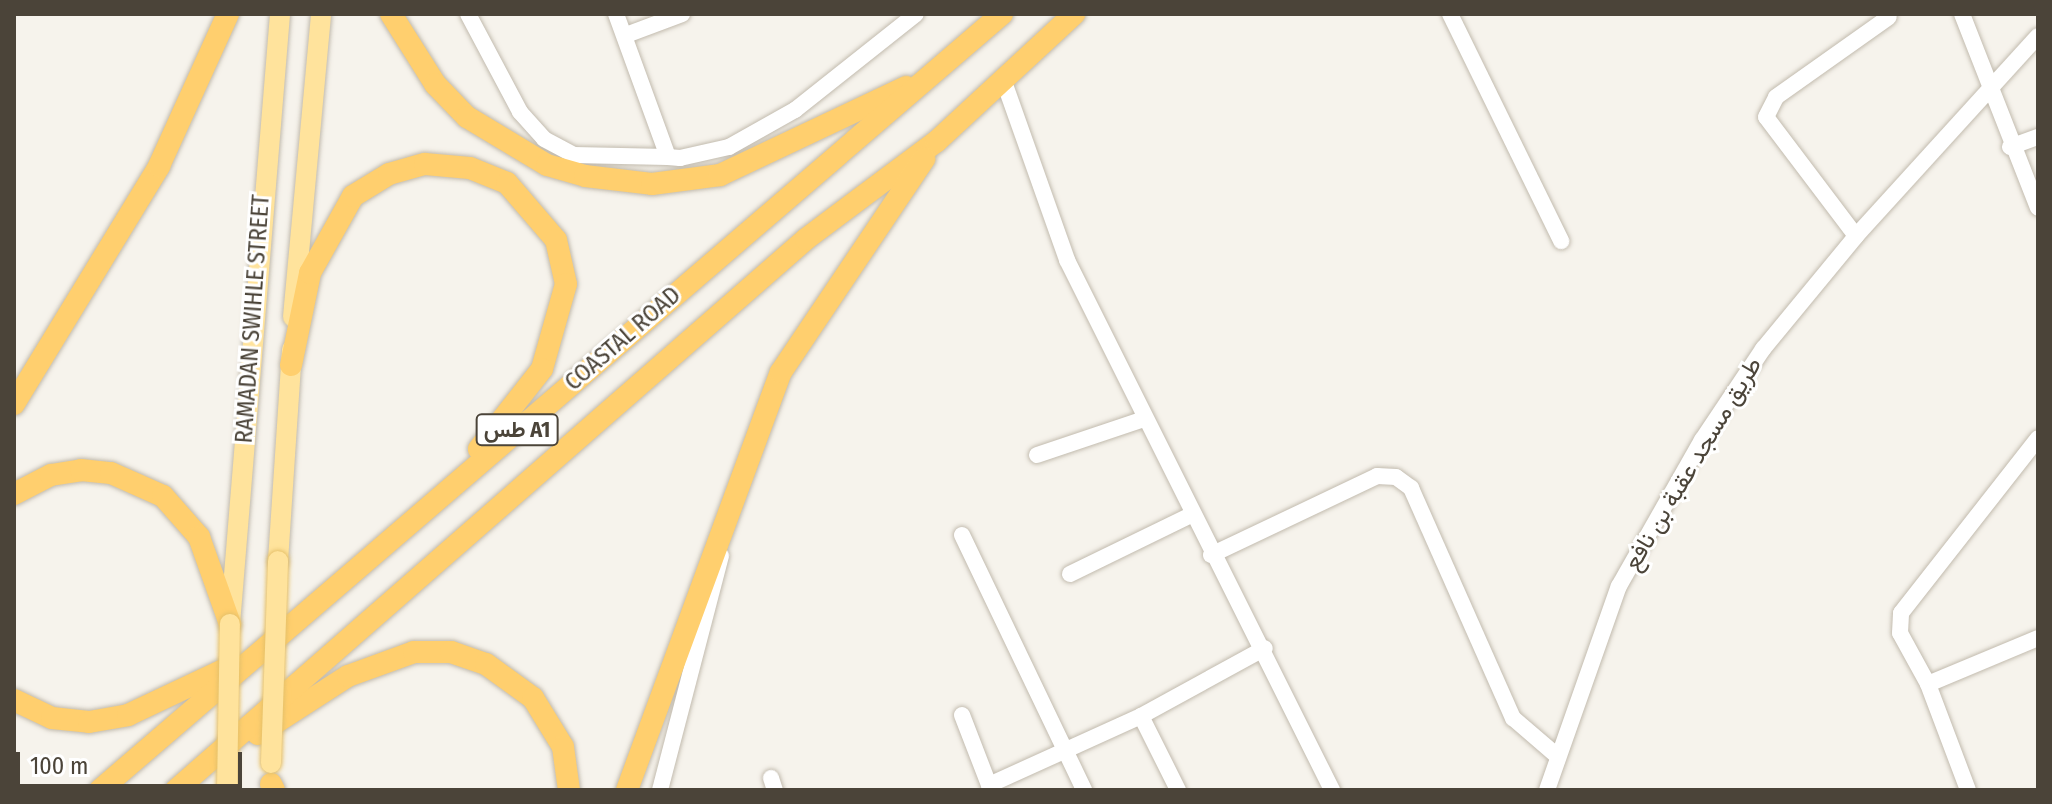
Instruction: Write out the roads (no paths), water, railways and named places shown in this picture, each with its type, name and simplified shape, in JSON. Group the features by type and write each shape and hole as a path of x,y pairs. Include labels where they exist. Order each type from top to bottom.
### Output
{"highway":[{"path":"14,404 159,166 228,14"},
{"path":"391,14 435,84 467,117 547,165 620,181 685,182 731,171 797,145 935,70"},
{"name":"COASTAL ROAD","path":"100,790 1002,14"},
{"name":"COASTAL ROAD","path":"176,790 806,239 937,141 1074,14"},
{"path":"627,790 781,372 937,141"},
{"path":"291,365 310,273 353,196 389,174 425,164 470,168 507,183 536,209 556,240 566,284 560,327 542,369 422,513"},
{"path":"14,494 51,475 81,470 124,477 163,496 199,537 230,624"},
{"path":"14,700 52,718 128,715 262,648"},
{"path":"200,770 348,676 414,652 451,652 486,664 533,698 563,747 569,790"}],"main road":[{"name":"RAMADAN SWIHLE STREET","path":"227,790 230,624 280,14"},
{"name":"RAMADAN SWIHLE STREET","path":"272,782 278,561 291,365 321,14"}],"street":[{"path":"468,14 520,112 544,139 574,155 668,157 711,153 758,131 836,82 916,14"},
{"path":"616,14 668,157"},
{"path":"626,35 682,14"},
{"path":"1450,14 1561,241"},
{"path":"1962,14 2010,147 2038,208"},
{"path":"1856,236 1766,117 1776,97 1889,17"},
{"name":"طريق مسجد عقبة بن نافع","path":"1547,790 1556,755 1619,586 1671,491 1763,349 1856,236 1987,88 2038,36"},
{"path":"1003,79 1067,260 1211,555 1265,648 1332,790"},
{"path":"2010,147 2038,137"},
{"path":"1037,455 1144,419"},
{"path":"1968,790 1928,684 1900,633 1901,613 2038,438"},
{"path":"1211,555 1377,476 1396,477 1411,488 1513,718 1556,755"},
{"path":"1070,574 1191,515"},
{"path":"660,790 726,521"},
{"path":"962,535 1068,750 1084,790"},
{"path":"1928,684 2038,638"},
{"path":"962,715 990,787 1141,716 1265,648"},
{"path":"1141,716 1178,790"}]}
